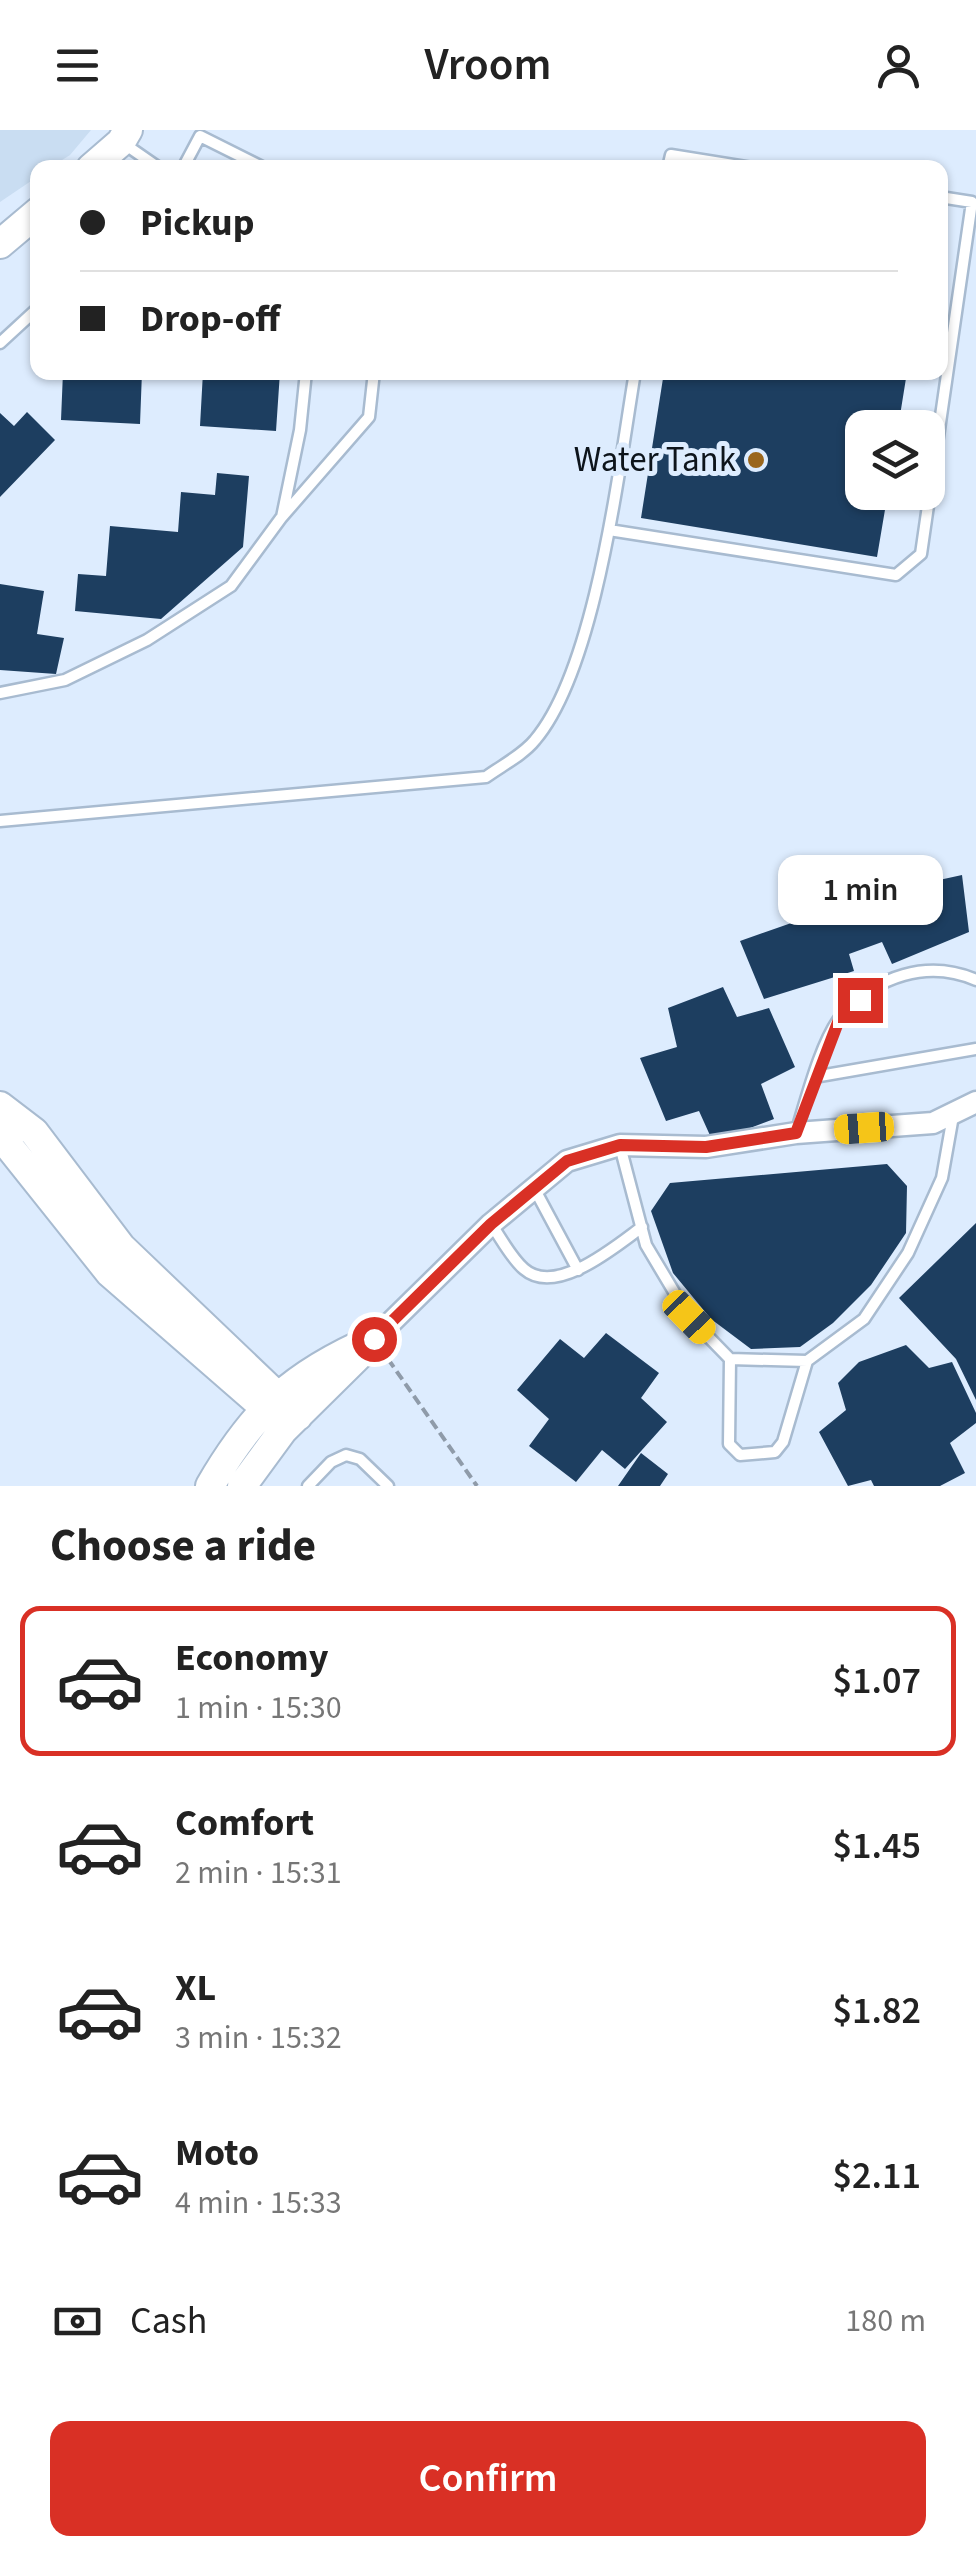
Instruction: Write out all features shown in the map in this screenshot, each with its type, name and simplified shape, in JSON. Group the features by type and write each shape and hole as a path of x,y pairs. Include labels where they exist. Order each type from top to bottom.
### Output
{"street":[{"path":"98,160 124,136"},
{"path":"0,244 30,219"},
{"path":"242,1486 291,1423 374,1339 491,1224 567,1161 620,1145 706,1147 796,1133 933,1123 976,1102"},
{"path":"0,1106 34,1132 121,1248 291,1423"},
{"path":"0,1135 110,1273 270,1401"},
{"path":"210,1486 270,1401 329,1359 374,1339"}],"lane":[{"path":"124,136 150,160"},
{"path":"186,160 200,136 248,160"},
{"path":"669,160 670,155 702,160"},
{"path":"948,198 972,202 948,371"},
{"path":"0,343 30,315"},
{"path":"282,518 300,430 305,380"},
{"path":"0,693 65,680 148,640 231,586 282,518 369,417 373,380"},
{"path":"0,821 486,777 535,741 572,670 609,530 634,380"},
{"path":"609,530 896,575 922,554 947,380"},
{"path":"796,1133 814,1077 840,1017 880,983 927,968 976,980"},
{"path":"814,1077 976,1049"},
{"path":"730,1360 807,1361 864,1320 908,1253 942,1178 953,1114"},
{"path":"620,1145 646,1245 689,1317 730,1360 729,1444 740,1455 775,1452 784,1442 807,1361"},
{"path":"534,1187 578,1270"},
{"path":"491,1224 524,1269 540,1277 578,1270 642,1227"},
{"path":"308,1486 331,1462 346,1455 360,1460 388,1486"}],"path":[{"path":"374,1339 477,1486"}],"shaded area":[{"path":"0,130 91,130 62,160 30,160 30,182 0,202"}],"building":[{"path":"63,380 142,380 140,424 61,420"},
{"path":"203,380 279,380 276,431 200,426"},
{"name":"Water Tank","path":"663,380 906,380 901,410 845,410 845,510 885,510 877,557 641,518"},
{"path":"27,412 55,440 0,497 0,413 14,426"},
{"path":"217,473 249,476 243,547 161,619 75,611 78,574 106,576 110,526 178,532 181,492 215,495"},
{"path":"0,584 44,591 37,634 64,638 56,674 0,670"},
{"path":"962,875 969,932 892,964 882,942 849,954 854,971 764,999 740,941 840,906 842,918 868,912 866,896"},
{"path":"723,987 737,1017 769,1008 795,1067 761,1084 774,1119 713,1142 699,1111 666,1121 640,1058 677,1047 668,1008"},
{"path":"887,1164 907,1186 906,1233 871,1285 833,1323 800,1347 751,1349 711,1319 673,1273 651,1211 670,1183"},
{"path":"976,1223 976,1400 956,1359 899,1298"},
{"path":"606,1333 659,1373 641,1398 667,1422 625,1469 602,1450 576,1482 529,1446 549,1419 517,1390 560,1339 584,1358"},
{"path":"906,1345 929,1368 952,1362 976,1413 976,1423 950,1443 965,1473 940,1486 874,1486 871,1480 848,1486 819,1432 846,1410 838,1383 859,1362"},
{"path":"641,1453 668,1474 660,1486 618,1486"}],"place":[{"name":"Water Tank","path":"756,460"}],"route":[{"path":"374,1339 491,1224 567,1161 620,1145 706,1147 796,1133 814,1077 840,1017 860,1000"}]}
